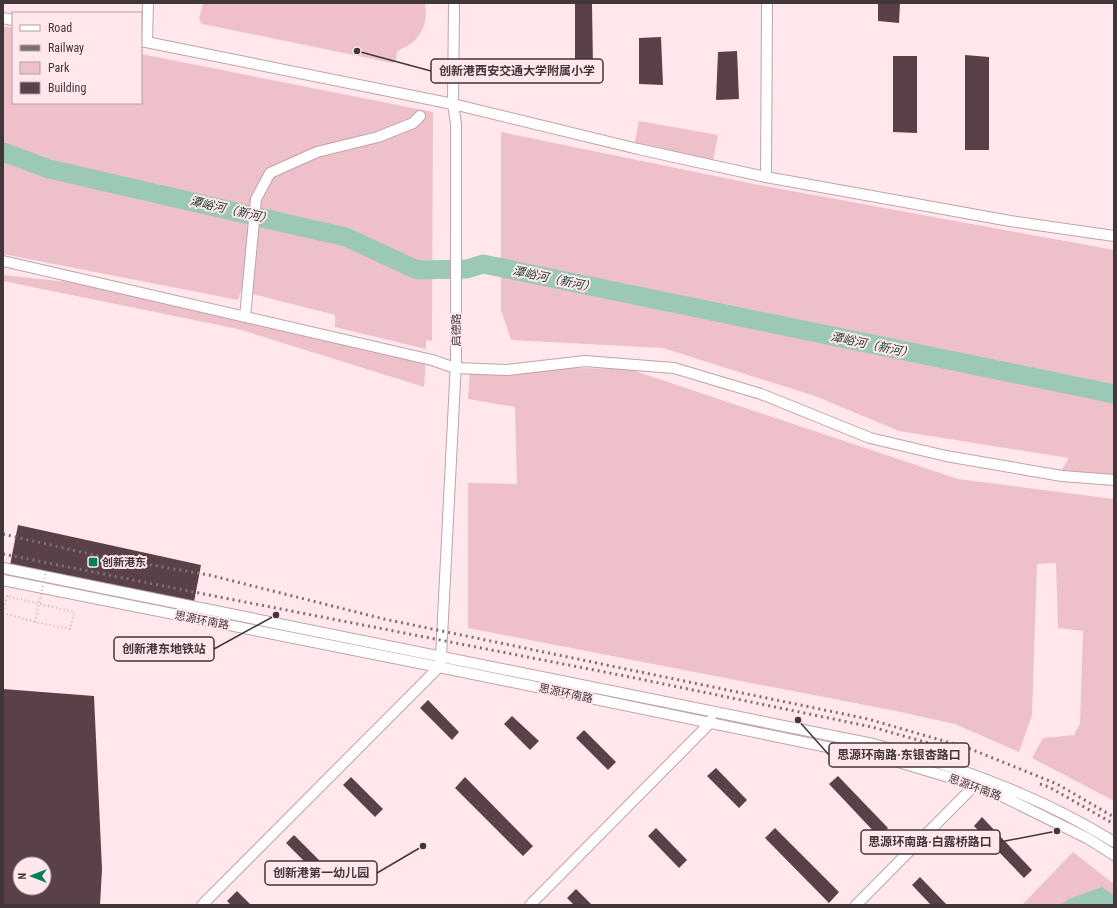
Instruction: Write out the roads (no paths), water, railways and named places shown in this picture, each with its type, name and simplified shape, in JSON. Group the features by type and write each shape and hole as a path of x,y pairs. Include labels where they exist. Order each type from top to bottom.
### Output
{"street":[{"path":"148,3 144,42 453,104 638,149 766,177 1010,222 1114,236"},
{"name":"启德路","path":"440,662 456,365 456,124 453,104 454,3"},
{"path":"766,177 767,3"},
{"path":"244,317 256,199 270,173 317,152 378,137 413,123 420,116"},
{"path":"3,261 456,365 507,370 585,361 674,368 761,394 870,438 946,456 1055,474 1114,480"},
{"name":"思源环南路","path":"3,568 440,662 710,724 895,762 977,781 1028,796 1088,826 1114,842"},
{"name":"思源环南路","path":"3,580 713,712 873,744 912,754 977,781 1006,798 1087,838 1114,855"},
{"path":"202,905 440,662"},
{"path":"530,905 710,724 713,712"},
{"path":"856,905 977,781"}],"waterway":[{"name":"潭峪河（新河）","path":"3,152 49,169 346,237 417,270 467,269 483,264 1114,394"}],"railway":[{"path":"3,534 94,555 209,575 384,619 868,719 968,748 1057,784 1114,817"},
{"path":"3,554 630,677 872,727 953,750"},
{"path":"1040,784 1049,787 1114,824"}],"place":[{"name":"创新港西安交通大学附属小学","path":"357,51"},
{"name":"创新港东","path":"93,562"},
{"name":"创新港东地铁站","path":"276,615"},
{"name":"思源环南路·东银杏路口","path":"798,720"},
{"name":"思源环南路·白露桥路口","path":"1057,831"},
{"name":"创新港第一幼儿园","path":"423,846"}]}
